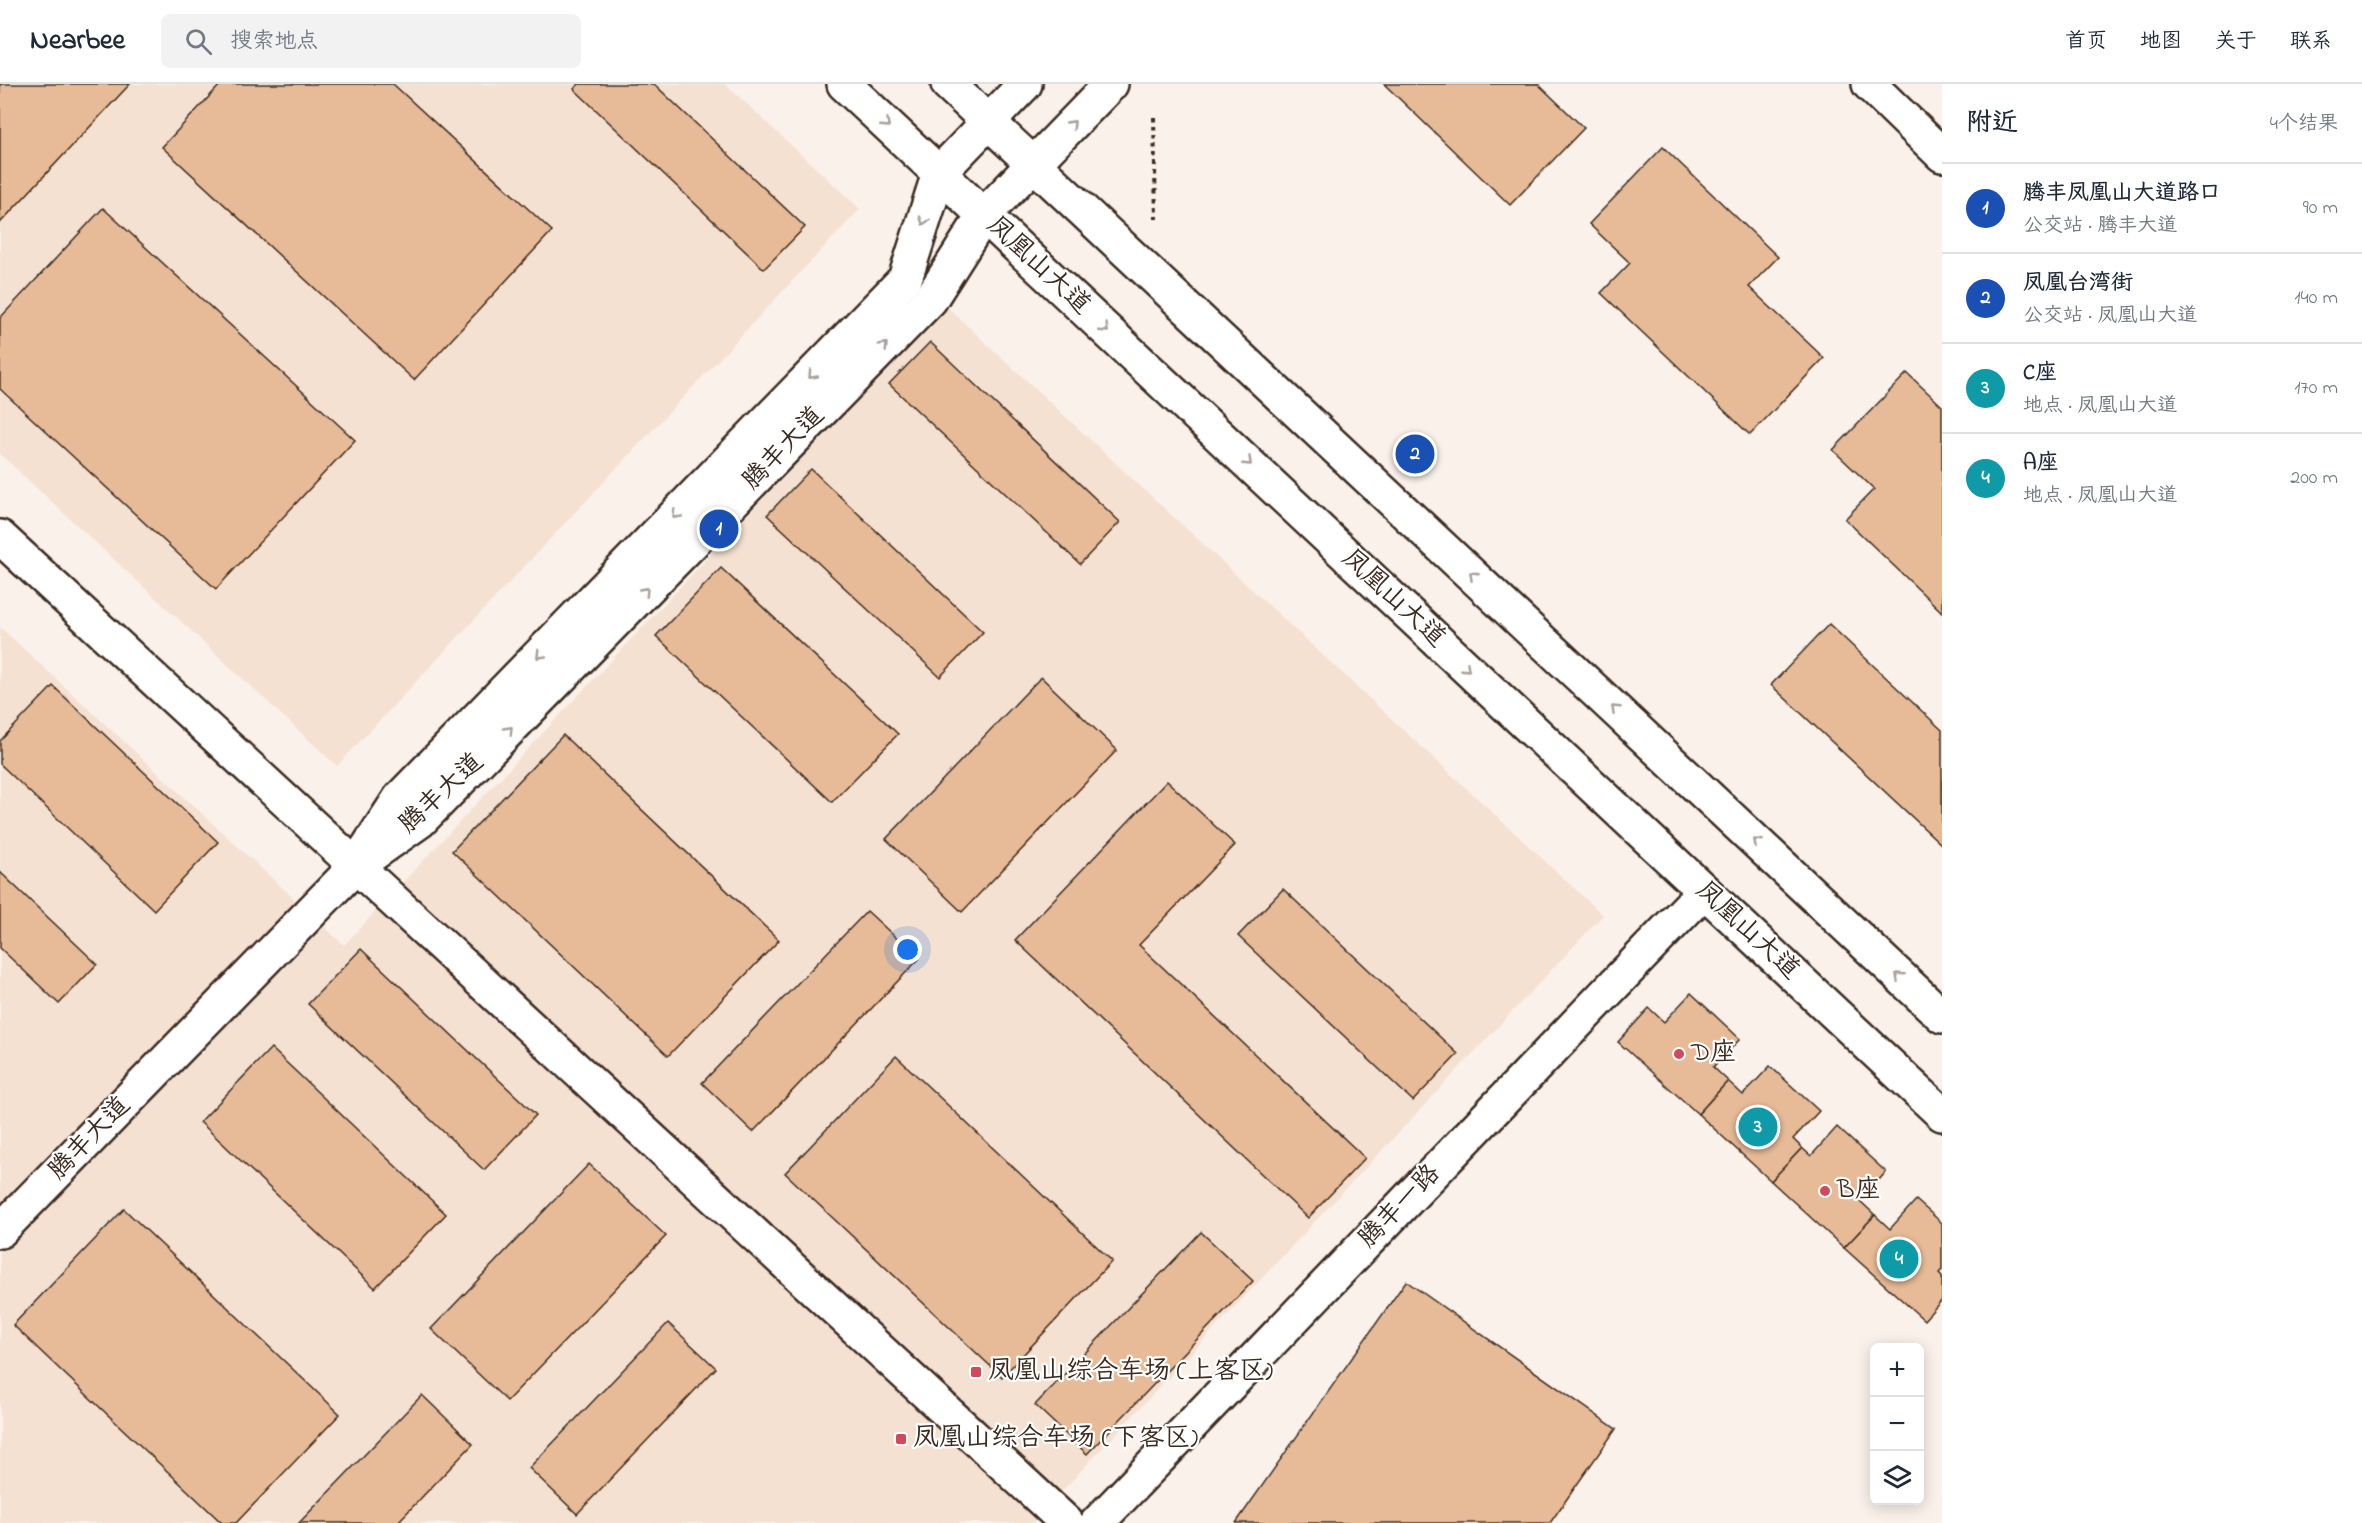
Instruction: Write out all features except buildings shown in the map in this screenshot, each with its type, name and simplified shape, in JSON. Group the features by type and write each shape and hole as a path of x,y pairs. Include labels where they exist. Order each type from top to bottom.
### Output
{"street":[{"name":"凤凰山大道","path":"844,84 1942,1114"},
{"path":"948,84 1942,1016"},
{"name":"腾丰大道","path":"356,866 400,798 905,279 939,173 1025,84"},
{"name":"腾丰大道","path":"0,1231 356,866 420,821 930,300 984,215 1111,84"},
{"path":"1869,84 1942,155"},
{"path":"0,537 1067,1523"},
{"name":"腾丰一路","path":"1097,1523 1704,891"}],"path":[{"path":"1154,117 1156,219"}],"shaded area":[{"path":"0,84 725,84 860,209 337,766 0,454"},
{"path":"945,305 1603,915 1032,1523 0,1523 0,627 344,945"}],"place":[{"name":"凤凰台湾街","path":"1415,454"},
{"name":"腾丰凤凰山大道路口","path":"719,529"},
{"name":"D座","path":"1679,1054"},
{"name":"C座","path":"1758,1127"},
{"name":"B座","path":"1825,1191"},
{"name":"A座","path":"1899,1259"},
{"name":"凤凰山综合车场 (上客区)","path":"976,1372"},
{"name":"凤凰山综合车场 (下客区)","path":"901,1439"}]}
